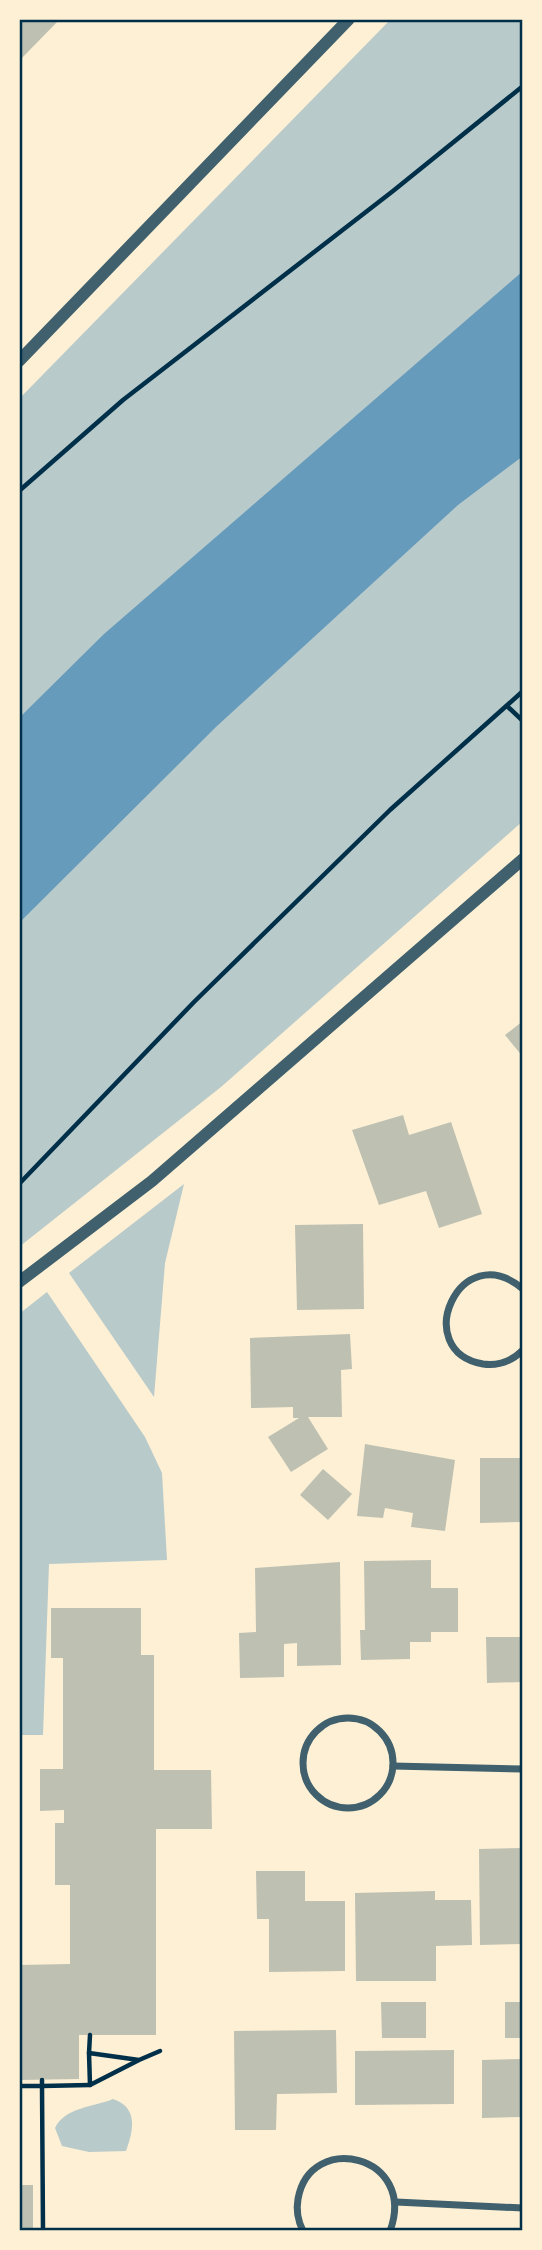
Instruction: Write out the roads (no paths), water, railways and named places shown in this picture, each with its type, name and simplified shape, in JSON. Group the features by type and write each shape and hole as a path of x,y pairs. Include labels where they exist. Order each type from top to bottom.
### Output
{"street":[{"path":"19,360 349,19"},
{"path":"19,1282 152,1181 523,859"},
{"path":"523,1289 513,1281 499,1276 469,1280 453,1296 445,1317 452,1344 475,1362 503,1363 523,1350"},
{"path":"348,1718 363,1720 385,1738 392,1751 393,1766 389,1781 381,1793 370,1802 348,1807 326,1802 314,1793 306,1780 304,1751 321,1727 348,1718"},
{"path":"393,1766 523,1769"},
{"path":"303,2231 297,2208 307,2177 320,2166 335,2159 352,2158 381,2172 391,2186 396,2202 390,2231"},
{"path":"396,2202 523,2208"}],"water":[{"path":"523,271 523,456 458,505 217,726 19,923 19,718 104,634"}]}
